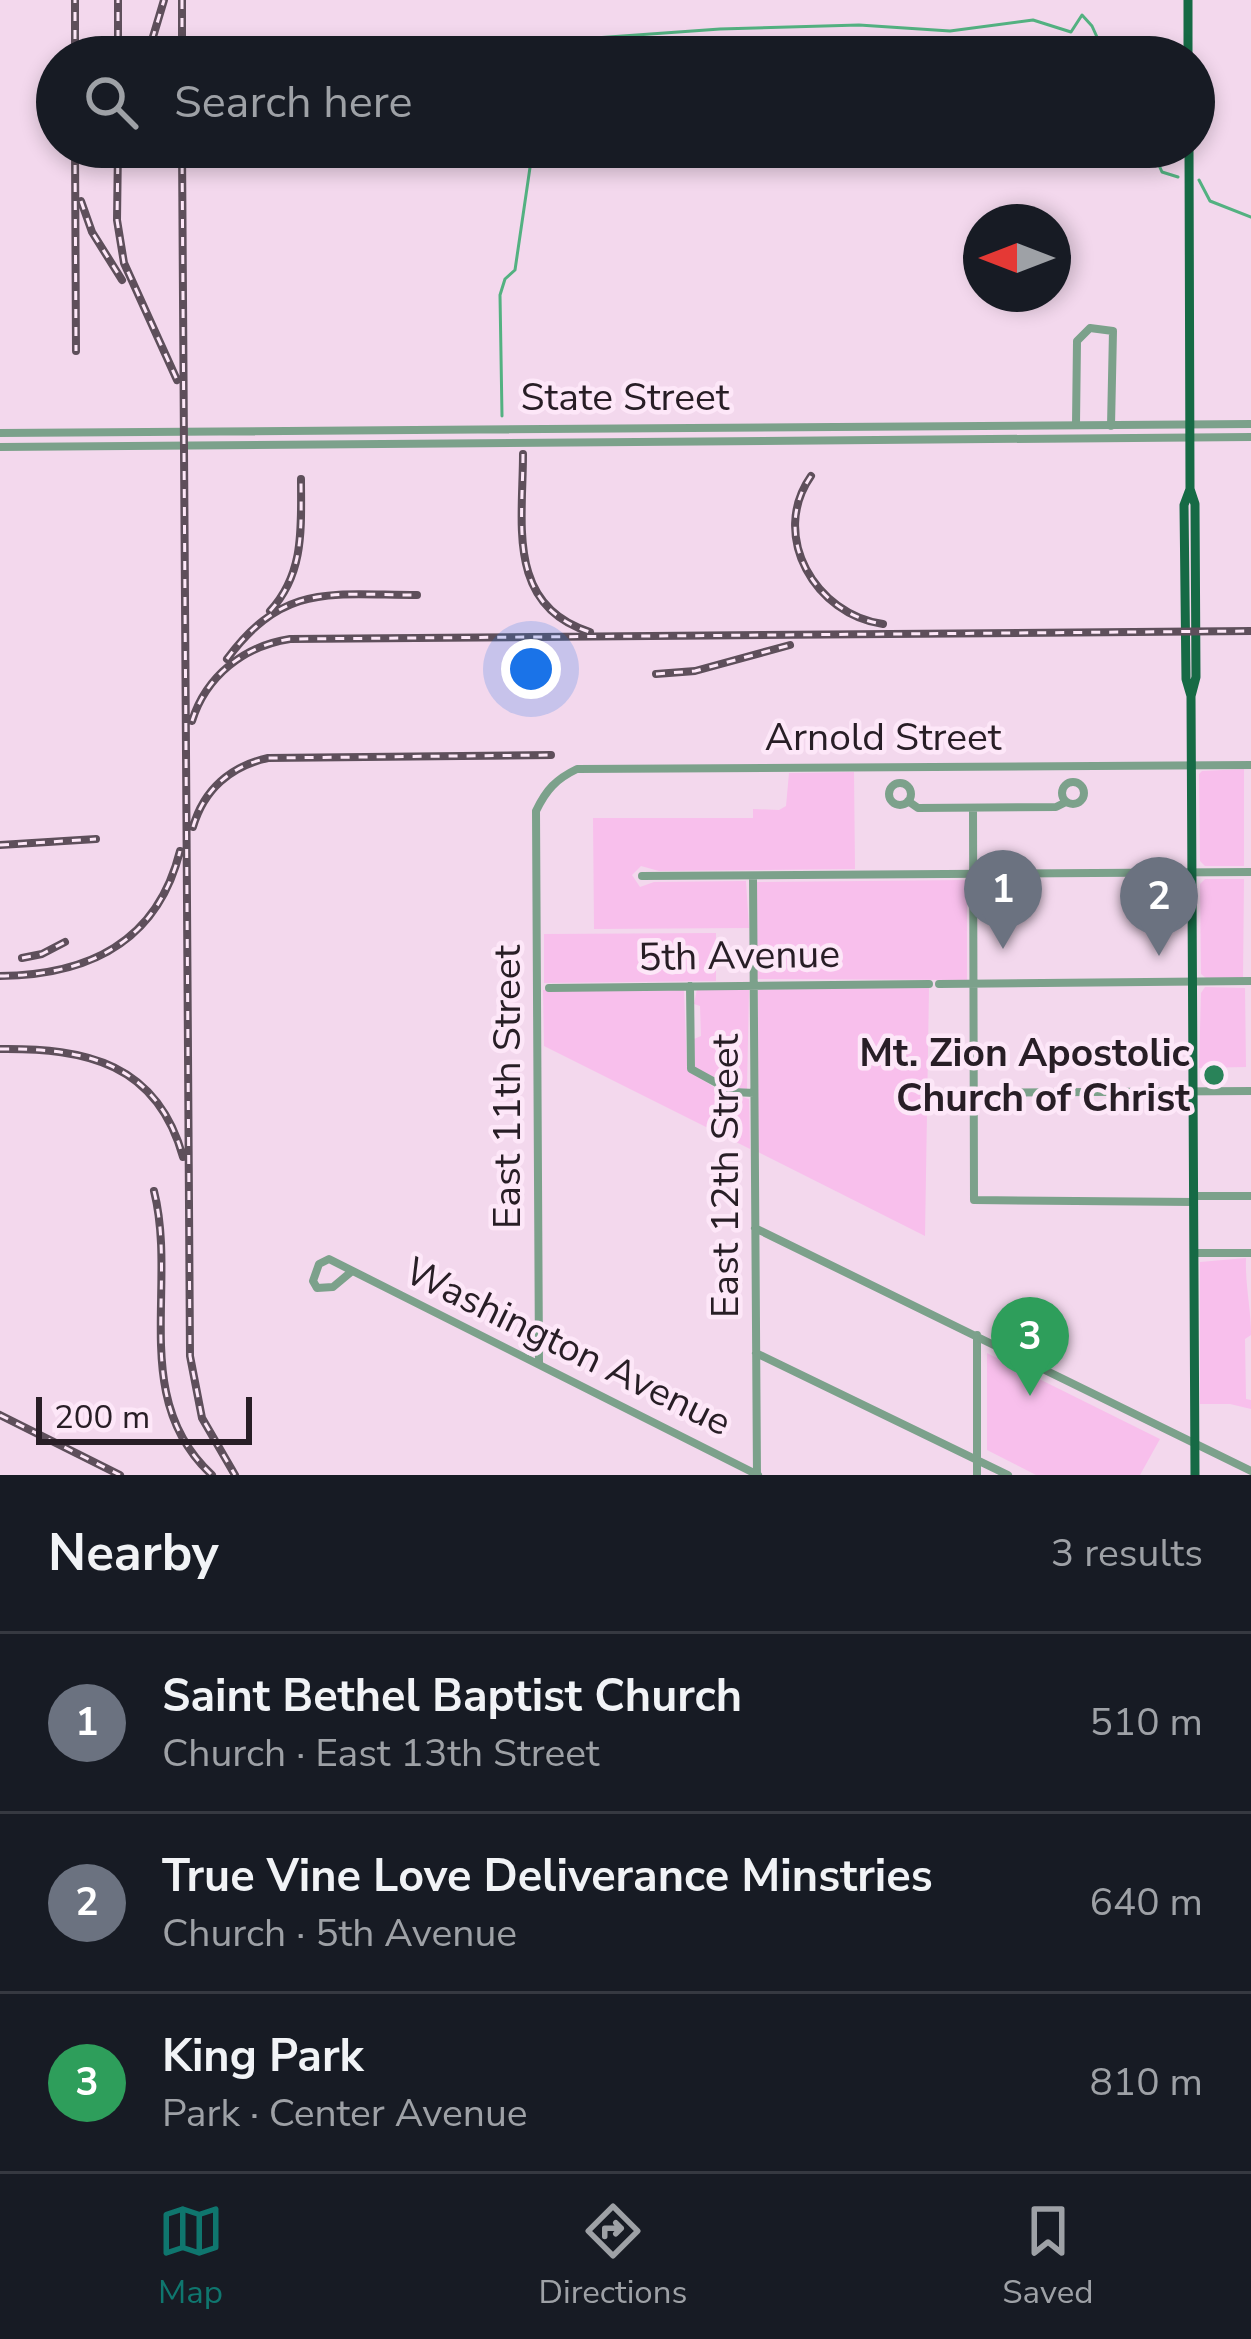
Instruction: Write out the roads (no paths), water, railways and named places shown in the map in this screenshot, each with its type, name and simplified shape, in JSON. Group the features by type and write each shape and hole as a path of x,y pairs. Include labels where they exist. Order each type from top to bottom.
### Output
{"main road":[{"path":"1188,0 1188,36"},
{"path":"1189,168 1196,677 1191,696 1195,1475"}],"street":[{"path":"1076,424 1077,341 1090,328 1113,331 1111,437"},
{"name":"State Street","path":"0,433 1251,424"},
{"name":"State Street","path":"0,447 1251,437"},
{"name":"Arnold Street","path":"536,811 545,791 577,769 1251,765"},
{"path":"908,801 918,808 1056,807 1066,802"},
{"path":"973,808 974,1200 1251,1196"},
{"name":"East 11th Street","path":"536,811 539,1363"},
{"path":"642,876 1251,872"},
{"name":"East 12th Street","path":"754,876 757,1475"},
{"name":"5th Avenue","path":"550,988 1251,981"},
{"path":"690,986 691,1069 733,1091 754,1093"},
{"path":"929,1093 1251,1090"},
{"path":"755,1228 1251,1471"},
{"path":"1194,1253 1251,1253"},
{"name":"Washington Avenue","path":"351,1273 333,1287 317,1288 313,1281 319,1264 329,1259 757,1475"},
{"path":"977,1335 977,1475"},
{"path":"756,1353 1008,1475"}],"waterway":[{"path":"623,36 859,25 950,31 1033,20 1071,32 1082,15 1097,36"},
{"path":"502,416 500,295 505,279 515,270 530,168"},
{"path":"1160,168 1178,177"},
{"path":"1199,180 1210,201 1251,217"}],"railway":[{"path":"75,0 75,36"},
{"path":"118,0 118,36"},
{"path":"153,36 164,0"},
{"path":"182,0 182,36"},
{"path":"75,168 76,351"},
{"path":"118,168 117,220 124,263 177,380"},
{"path":"182,168 190,1356 202,1418 235,1475"},
{"path":"81,201 92,232 122,280"},
{"path":"523,454 522,534 532,582 544,603 563,620 590,632"},
{"path":"811,476 799,499 795,523 806,569 838,606 883,624"},
{"path":"270,611 295,565 301,479"},
{"path":"227,659 248,634 289,605 334,595 417,595"},
{"path":"192,721 207,690 229,666 257,648 290,639 1251,631"},
{"path":"656,674 695,671 790,645"},
{"path":"193,827 204,801 221,781 268,758 551,755"},
{"path":"0,845 96,839"},
{"path":"0,976 62,969 114,948 155,909 180,851"},
{"path":"22,958 65,942"},
{"path":"0,1049 61,1052 114,1067 156,1100 183,1157"},
{"path":"154,1191 162,1265 161,1340 171,1412 187,1445 212,1475"},
{"path":"0,1415 120,1475"}],"place":[{"name":"Saint Bethel Baptist Church","path":"1003,949"},
{"name":"True Vine Love Deliverance Minstries","path":"1159,956"},
{"name":"Mt. Zion Apostolic Church of Christ","path":"1214,1075"},
{"name":"King Park","path":"1030,1396"}]}
